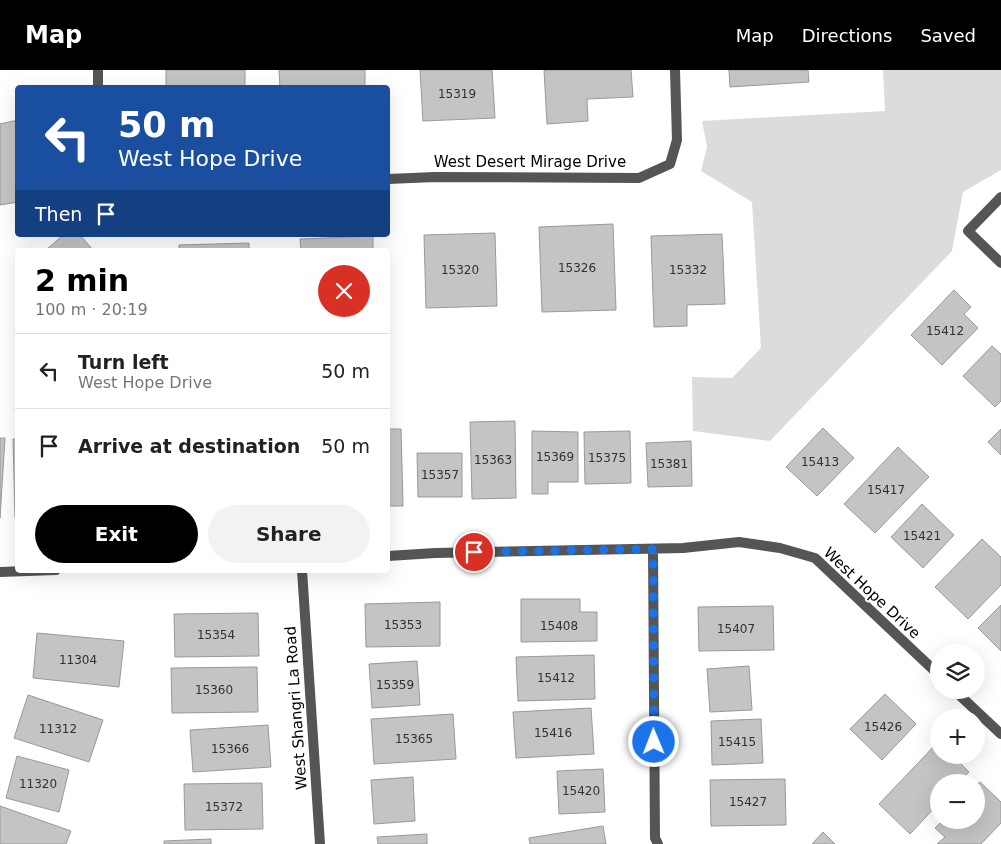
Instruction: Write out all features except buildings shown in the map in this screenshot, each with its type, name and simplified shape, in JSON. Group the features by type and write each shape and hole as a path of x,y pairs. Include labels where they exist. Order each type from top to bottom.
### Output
{"street":[{"path":"98,70 98,85"},
{"name":"West Desert Mirage Drive","path":"390,180 435,177 639,178 670,164 677,140 674,70"},
{"path":"1001,197 968,230 1001,262"},
{"name":"West Hope Drive","path":"390,556 435,553 683,548 739,542 780,548 814,558 930,667"},
{"path":"653,549 655,838 658,844"},
{"path":"0,572 15,571"},
{"name":"West Shangri La Road","path":"302,573 320,844"},
{"path":"964,699 1001,734"}],"shaded area":[{"path":"883,70 1001,70 1001,170 963,192 952,251 770,441 693,431 692,377 732,378 761,348 752,202 701,171 707,147 702,121 885,111"}],"route":[{"path":"474,552 653,549 654,742"}]}
